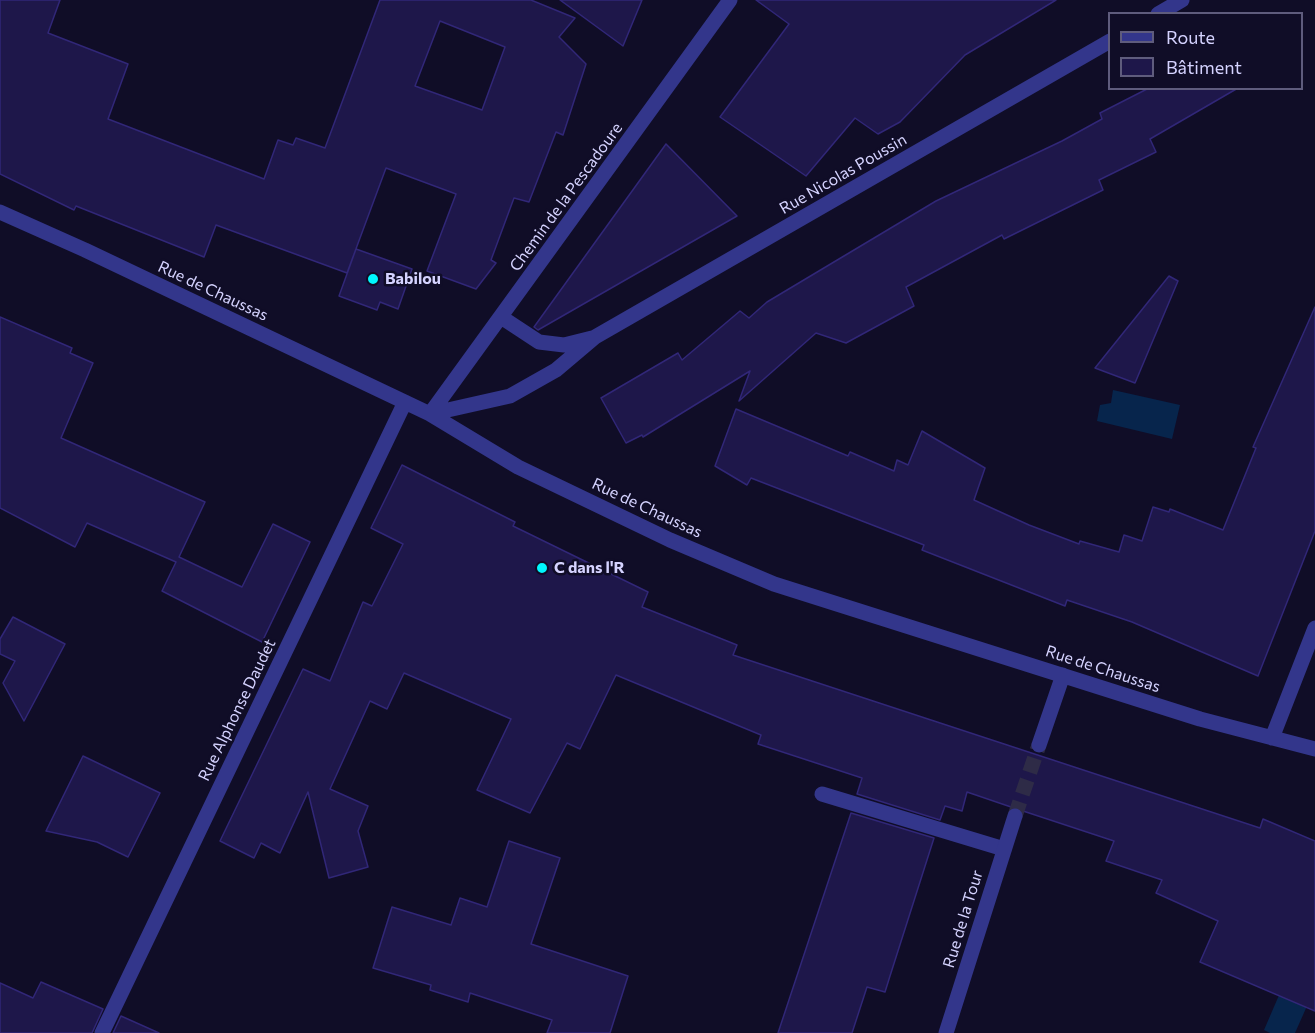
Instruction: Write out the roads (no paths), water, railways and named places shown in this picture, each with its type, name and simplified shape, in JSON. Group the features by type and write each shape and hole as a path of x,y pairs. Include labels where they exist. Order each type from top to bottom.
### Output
{"street":[{"name":"Chemin de la Pescadoure","path":"430,414 730,0"},
{"path":"1161,12 1182,0"},
{"name":"Rue Nicolas Poussin","path":"430,414 510,396 556,370 595,337 1108,43"},
{"name":"Rue de Chaussas","path":"0,212 430,414 518,467 670,540 774,584 1200,720 1315,749"},
{"name":"Rue Nicolas Poussin","path":"501,317 539,342 564,345 595,337"},
{"name":"Rue Alphonse Daudet","path":"102,1033 405,402"},
{"path":"1272,738 1315,628"},
{"path":"1039,746 1063,675"},
{"path":"822,794 1004,849"},
{"name":"Rue de la Tour","path":"946,1033 1015,816"}],"water":[{"path":"1113,390 1180,405 1172,439 1097,421 1100,405 1111,403"},
{"path":"1289,972 1315,988 1295,1033 1270,1033 1264,1030"}],"tunnel":[{"path":"1015,816 1039,745"}],"place":[{"name":"Babilou","path":"373,279"},
{"name":"C dans l'R","path":"542,568"}]}
